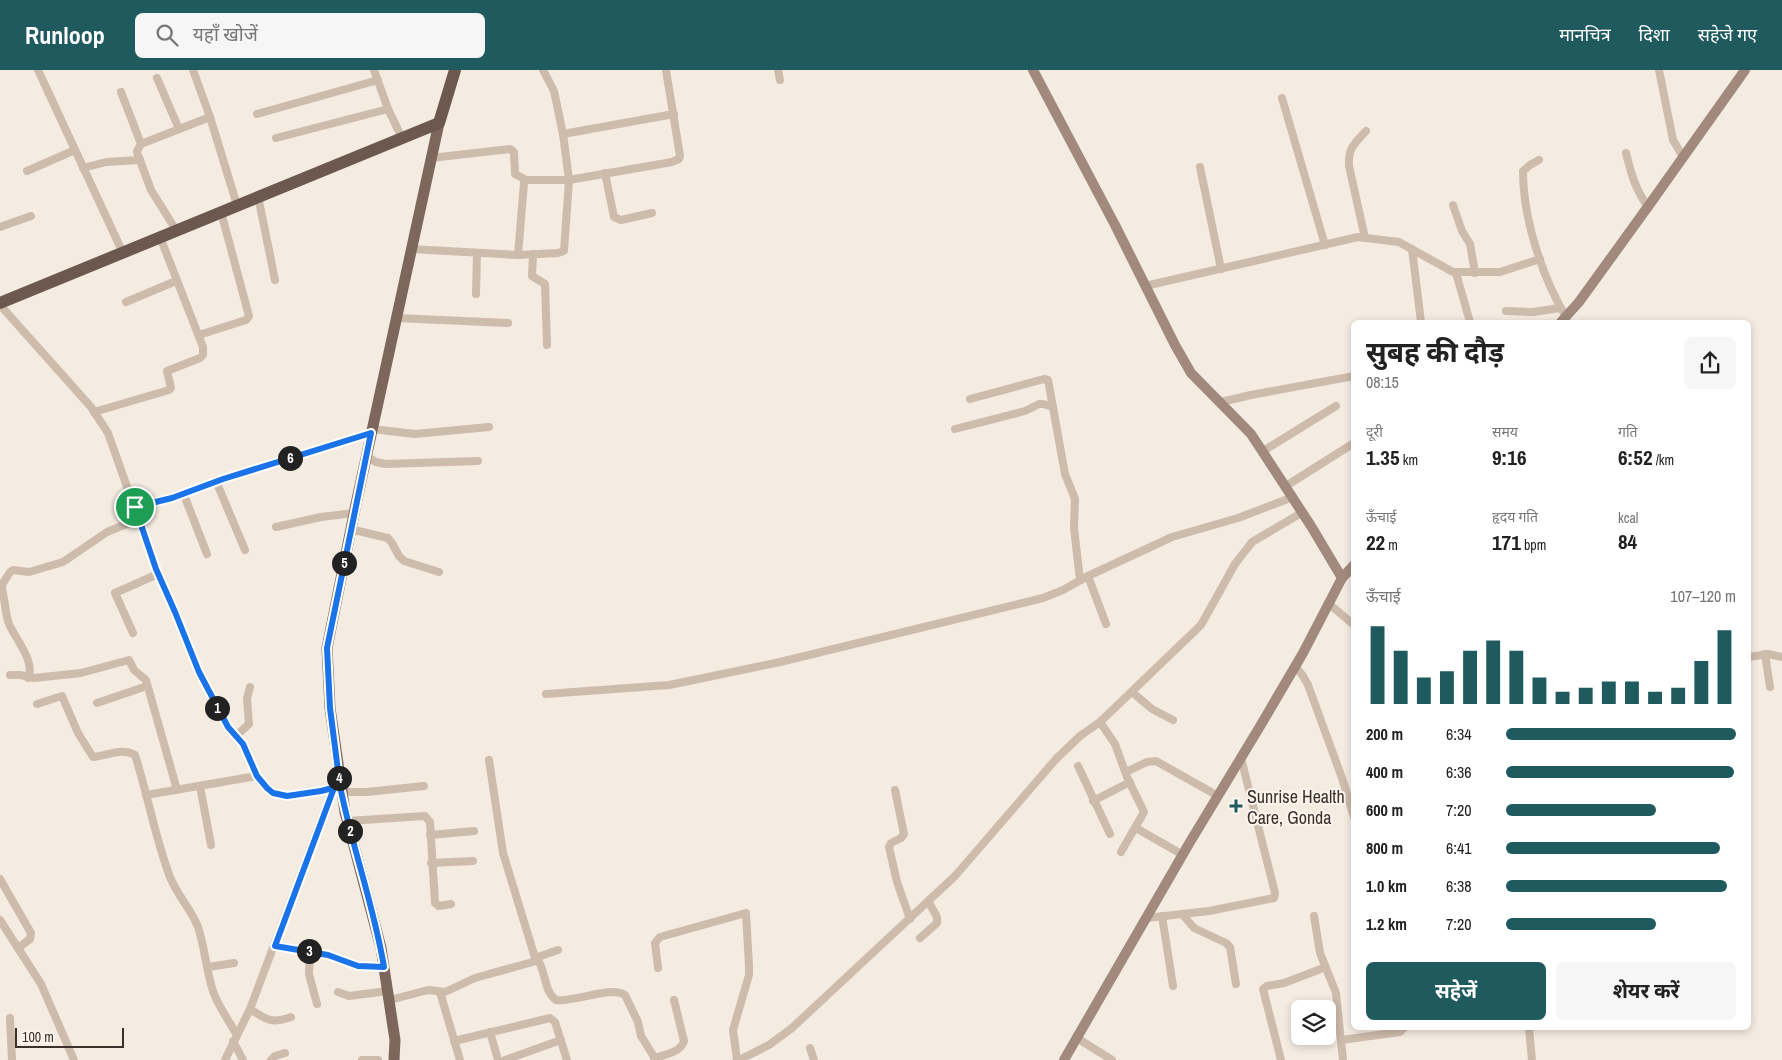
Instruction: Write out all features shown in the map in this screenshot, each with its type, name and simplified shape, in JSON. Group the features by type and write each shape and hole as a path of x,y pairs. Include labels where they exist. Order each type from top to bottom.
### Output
{"highway":[{"path":"0,304 258,196 439,123 456,70"}],"main road":[{"path":"1033,70 1191,373 1250,434 1303,512 1342,578"},
{"path":"1563,320 1579,302 1744,70"},
{"path":"394,1060 396,1040 379,938 339,788 330,708 327,648 350,529 439,123"},
{"path":"1064,1060 1295,666 1342,578 1351,568"}],"street":[{"path":"38,70 123,253"},
{"path":"193,70 210,117 237,205"},
{"path":"374,70 388,109 402,138"},
{"path":"410,250 558,254 566,250 569,180 563,134 554,91 543,70"},
{"path":"432,158 510,149 514,152 515,174 526,180 569,180 672,162 679,159 680,156 666,70"},
{"path":"778,70 780,80"},
{"path":"1659,70 1673,140 1683,157"},
{"path":"156,78 179,129"},
{"path":"257,114 378,80"},
{"path":"121,92 141,144"},
{"path":"1282,98 1325,245"},
{"path":"276,138 388,109"},
{"path":"563,134 674,114"},
{"path":"176,230 151,190 137,150 141,144 210,117"},
{"path":"1365,238 1348,156 1352,146 1366,131"},
{"path":"27,171 75,150"},
{"path":"1626,153 1632,179 1648,206"},
{"path":"83,168 106,162 140,160"},
{"path":"1539,160 1523,171 1523,181 1530,226 1563,320"},
{"path":"1200,167 1221,269"},
{"path":"605,173 616,219 621,220 652,213"},
{"path":"518,254 523,186 526,180"},
{"path":"258,196 275,280"},
{"path":"1453,205 1462,231 1470,244 1475,273"},
{"path":"198,335 246,320 249,316 221,212"},
{"path":"0,227 31,216"},
{"path":"94,412 171,388 167,371 200,358 203,355 203,347 160,237"},
{"path":"1145,286 1358,237 1398,242 1446,270 1456,272 1500,272 1540,259"},
{"path":"1412,249 1421,320"},
{"path":"476,294 477,253"},
{"path":"533,254 532,276 544,282 545,287 547,345"},
{"path":"1456,272 1469,320"},
{"path":"126,302 176,281"},
{"path":"0,304 94,412 108,434 158,574 199,672 228,727 243,744 257,776 267,788 273,793 287,796 339,788 367,792 424,786"},
{"path":"1506,311 1533,312 1560,308"},
{"path":"396,318 508,323"},
{"path":"1221,402 1351,377"},
{"path":"970,399 1046,379 1049,381 1065,474 1074,499 1074,528 1080,580"},
{"path":"955,429 1025,411 1039,404 1053,407"},
{"path":"1262,451 1336,406"},
{"path":"135,507 184,495 216,481 372,431 415,434 489,427"},
{"path":"1286,486 1351,445"},
{"path":"366,456 376,462 385,464 478,461"},
{"path":"216,481 245,550"},
{"path":"184,495 207,554"},
{"path":"546,694 669,685 780,662 1044,598 1172,537 1238,518 1293,497"},
{"path":"658,968 655,943 660,937 746,913 749,975 732,1030 738,1060 780,1038 955,876 1056,759 1080,736 1100,722 1200,625 1246,548 1252,542 1303,512"},
{"path":"276,527 320,517 354,513"},
{"path":"28,678 31,669 22,646 10,625 2,589 2,585 10,572 16,569 30,572 63,562 107,532 139,519"},
{"path":"350,529 388,538 404,561 439,572"},
{"path":"133,633 115,593 158,574"},
{"path":"1088,576 1106,624"},
{"path":"1328,603 1351,622"},
{"path":"1751,657 1765,654 1782,656"},
{"path":"1765,654 1770,687"},
{"path":"10,676 20,675 28,678 81,674 128,660 134,670 144,677 178,790"},
{"path":"1295,666 1308,684 1351,807"},
{"path":"97,703 147,686"},
{"path":"236,736 249,724 247,698 250,687"},
{"path":"1132,692 1152,709 1173,720"},
{"path":"37,704 62,696 78,733 93,757 118,752 133,753 135,755 170,877 198,927 213,992 235,1038 243,1060"},
{"path":"1100,722 1115,744 1144,812 1121,852"},
{"path":"1147,918 1209,911 1272,899 1275,896 1241,758"},
{"path":"489,760 501,844 536,960 542,968 549,993 556,1000 574,1000 613,991 621,992 625,995 638,1022 641,1036 655,1059 679,1050 684,1044 674,1000"},
{"path":"1126,772 1156,760 1218,796"},
{"path":"1078,766 1110,834"},
{"path":"146,795 257,776"},
{"path":"1094,801 1130,782"},
{"path":"200,786 211,845"},
{"path":"225,1060 250,1009 339,788"},
{"path":"895,790 904,834 901,838 891,843 889,847 897,882 910,919"},
{"path":"347,821 425,816 430,822 431,863 436,904 439,906 451,904"},
{"path":"1136,828 1183,855"},
{"path":"430,836 474,831"},
{"path":"431,863 473,861"},
{"path":"0,879 31,934 30,939 18,948"},
{"path":"920,938 938,922 928,901"},
{"path":"1182,914 1194,928 1226,943 1230,947 1236,984"},
{"path":"1162,916 1173,986"},
{"path":"1314,916 1320,953 1336,993 1343,1060"},
{"path":"0,920 40,984 74,1060"},
{"path":"275,946 328,955 358,966 384,967"},
{"path":"338,992 349,996 389,995 428,990 440,992 450,990 475,978 536,960 558,950"},
{"path":"310,952 309,974 317,1004"},
{"path":"208,967 234,963"},
{"path":"1281,1060 1263,989 1267,986 1284,983 1326,967"},
{"path":"440,992 460,1060"},
{"path":"250,1009 277,1022 291,1017"},
{"path":"10,1018 12,1060"},
{"path":"454,1041 550,1018 555,1022 567,1060"},
{"path":"1341,1040 1400,1032 1402,1030"},
{"path":"1529,1030 1532,1060"},
{"path":"490,1032 498,1060"},
{"path":"1077,1038 1112,1060"},
{"path":"504,1060 561,1040"},
{"path":"810,1048 814,1060"},
{"path":"271,1060 274,1056 285,1053"},
{"path":"362,1060 378,1060"}],"place":[{"name":"Sunrise Health Care, Gonda","path":"1236,806"}],"route":[{"path":"135,507 156,569 199,672 228,727 243,744 257,776 273,793 287,796 340,786 345,812 381,948 384,967 358,966 333,956 275,946 334,788 340,786 330,708 327,648 371,433 216,481 184,495 135,507"}]}
